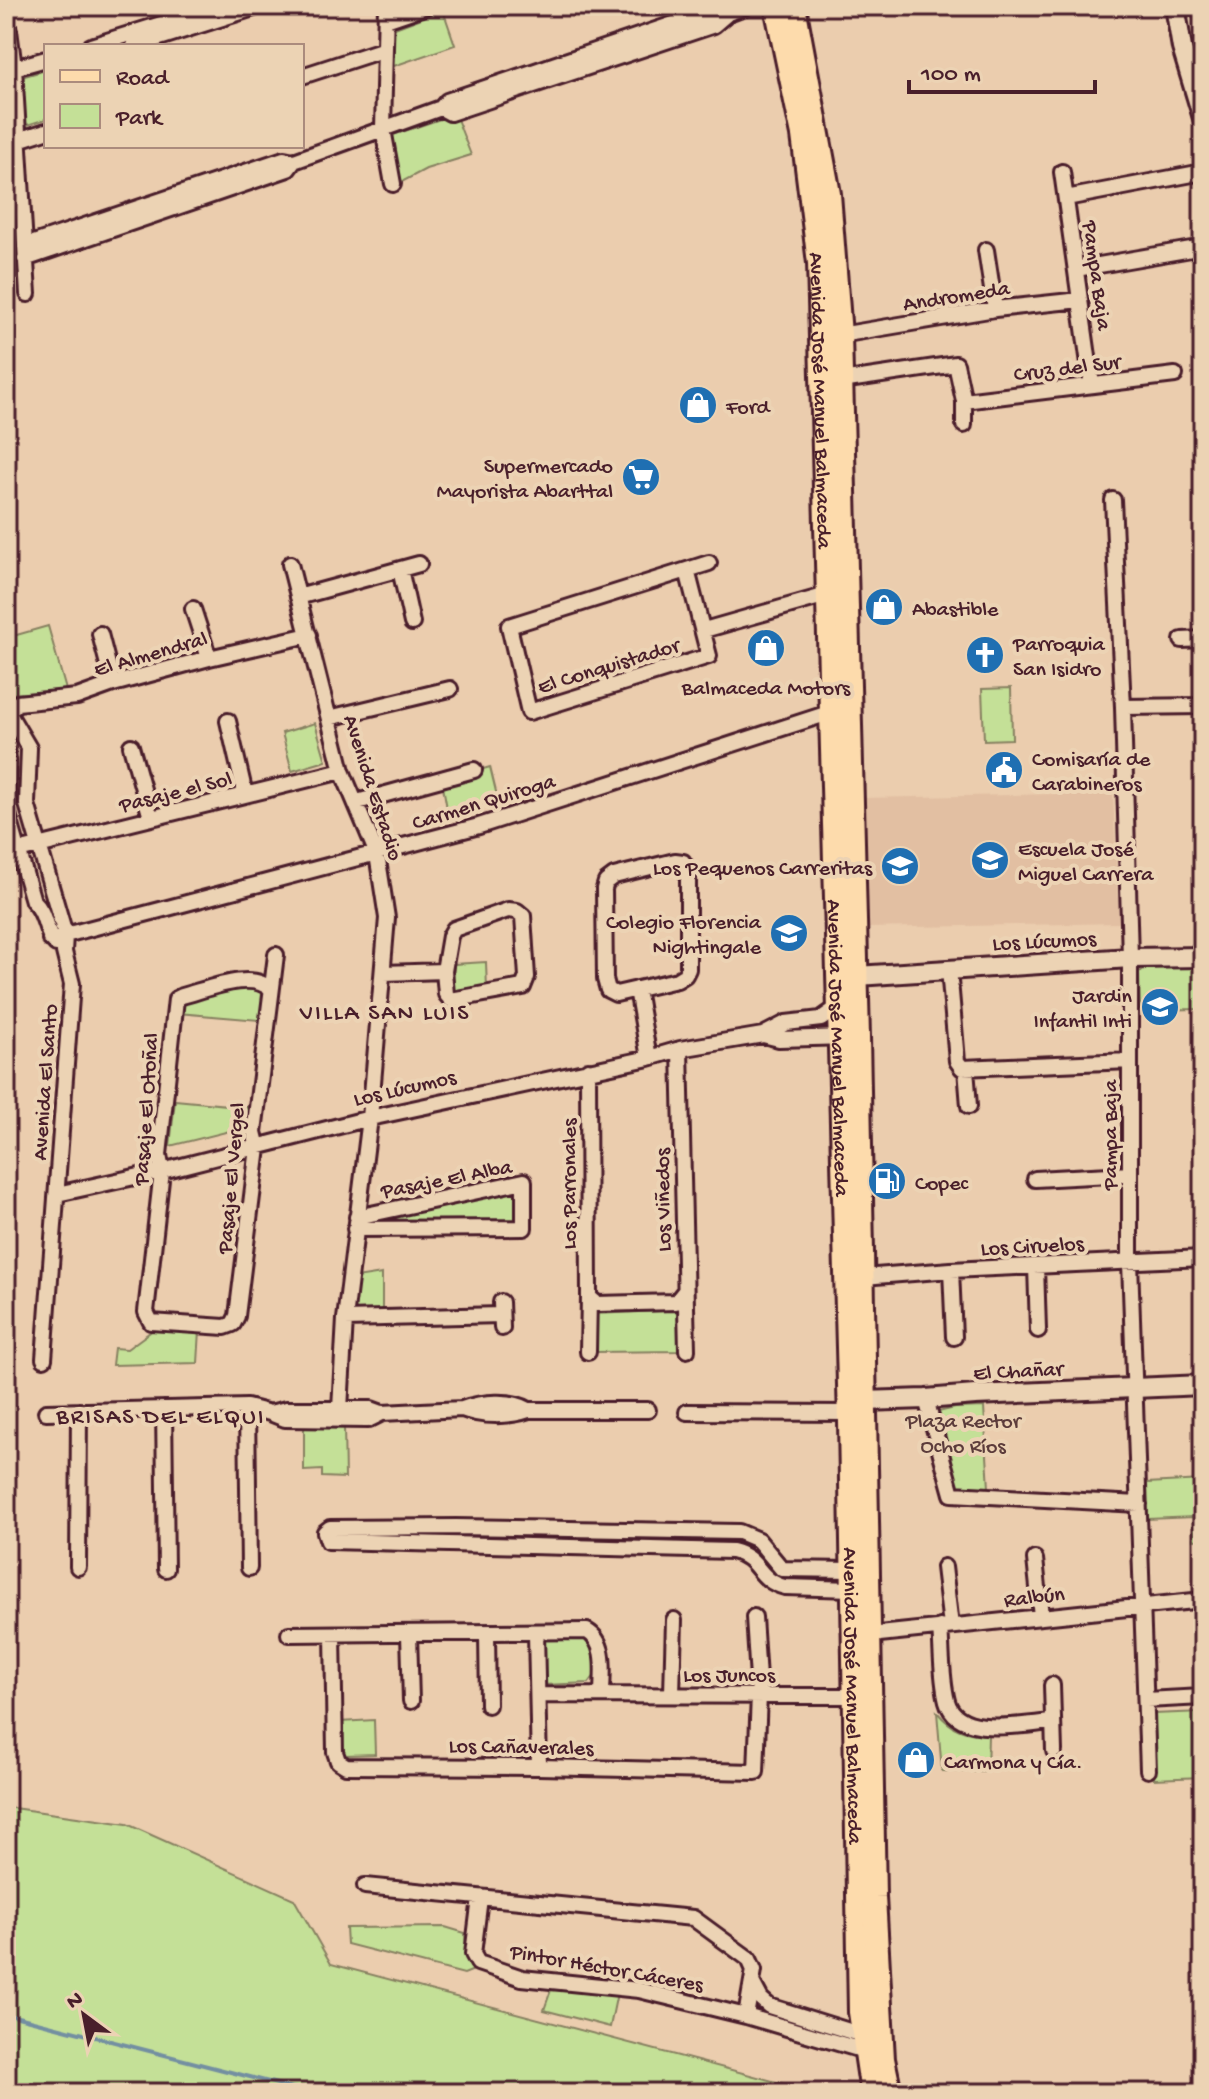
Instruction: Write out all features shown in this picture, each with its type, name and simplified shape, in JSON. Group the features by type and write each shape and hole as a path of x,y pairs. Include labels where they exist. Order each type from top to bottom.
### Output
{"main road":[{"name":"Avenida José Manuel Balmaceda","path":"776,6 803,135 819,263 827,595 847,976 838,1007 848,1037 863,1277 852,1579 860,2012 872,2093"},
{"name":"Avenida José Manuel Balmaceda","path":"794,6 829,194 840,335 848,1037 848,1380 857,1407 870,1635 876,1940 883,2059 890,2093"}],"street":[{"path":"116,43 219,6"},
{"path":"140,44 241,9 260,6"},
{"path":"393,184 383,129 386,13 427,6"},
{"path":"25,253 203,192 288,169 294,161 441,108 447,101 533,80 618,51 712,11 728,13 747,6"},
{"path":"1175,6 1199,92 1203,118"},
{"path":"9,30 28,294"},
{"path":"304,75 385,49"},
{"path":"14,68 44,60"},
{"path":"18,140 44,132"},
{"name":"Pampa Baja","path":"1062,172 1092,385"},
{"path":"1066,198 1203,172"},
{"path":"1076,269 1203,247"},
{"path":"986,250 995,309"},
{"name":"Andromeda","path":"840,335 995,309 1080,300"},
{"path":"841,381 956,364 964,401 964,425"},
{"name":"Cruz del Sur","path":"964,401 1175,375"},
{"name":"Pampa Baja","path":"1113,500 1130,958 1130,1262 1148,1770"},
{"name":"El Conquistador","path":"687,570 709,656 529,712 509,626 709,563"},
{"name":"Avenida Estadio","path":"290,564 342,771 377,854 387,918 370,1118 345,1319 340,1409"},
{"path":"298,597 419,564"},
{"path":"400,569 412,623"},
{"name":"El Conquistador","path":"704,630 827,595"},
{"path":"193,609 209,658"},
{"path":"100,634 113,684"},
{"name":"El Almendral","path":"7,711 17,703 69,698 209,658 309,635"},
{"path":"1182,640 1203,639"},
{"path":"329,718 450,689"},
{"path":"1123,707 1203,706"},
{"path":"7,711 29,748 27,804 40,846 58,936"},
{"name":"Carmen Quiroga","path":"58,936 479,826 832,712"},
{"path":"228,721 245,794"},
{"path":"131,746 151,818"},
{"name":"Avenida El Santo","path":"6,752 7,811 18,851 33,901 41,908 58,936 72,984 44,1359"},
{"path":"357,802 474,770"},
{"name":"Pasaje el Sol","path":"18,851 342,771"},
{"path":"675,861 683,862 688,871 688,969 677,980 637,989 616,994 608,990 605,979 606,882 614,876 675,861"},
{"path":"508,910 517,911 523,916 527,977 523,987 451,1000 446,994 444,971 454,929 508,910"},
{"name":"Pasaje El Vergel","path":"151,1322 225,1327 233,1324 237,1316 258,1148 254,1132 276,955"},
{"name":"Los Lúcumos","path":"847,976 1130,958 1203,957"},
{"path":"949,969 958,1065 966,1069 1130,1061"},
{"path":"384,973 444,971"},
{"name":"Pasaje El Otoñal","path":"151,1322 146,1312 162,1171 159,1155 176,999 252,979 265,983 271,990"},
{"path":"637,989 649,1058"},
{"name":"Los Lúcumos","path":"57,1194 258,1148 370,1118 680,1049 763,1035 786,1023 821,1019 838,1007"},
{"name":"Los Lúcumos","path":"763,1035 779,1039 848,1037"},
{"name":"Los Viñedos","path":"680,1049 687,1350"},
{"path":"966,1069 969,1106"},
{"name":"Los Parronales","path":"588,1070 588,1352"},
{"path":"1035,1179 1129,1174"},
{"name":"Pasaje El Alba","path":"524,1181 524,1228 356,1223 524,1181"},
{"name":"Los Ciruelos","path":"863,1277 1203,1258"},
{"path":"1036,1266 1038,1330"},
{"path":"951,1270 954,1337"},
{"path":"589,1297 597,1304 676,1302 684,1292"},
{"path":"345,1319 502,1315"},
{"name":"El Chañar","path":"687,1412 857,1407 975,1395 1203,1385"},
{"path":"926,1399 952,1494 1139,1504"},
{"path":"270,1413 286,1409 371,1409 382,1413 462,1409 477,1404 519,1404 529,1410 648,1410"},
{"path":"46,1412 247,1407 285,1419 368,1420 382,1413"},
{"path":"247,1407 249,1568"},
{"path":"164,1409 166,1569"},
{"path":"78,1567 79,1411"},
{"path":"456,1527 750,1535 782,1569 852,1579 785,1587 765,1578 745,1554 732,1551 328,1541 325,1532 330,1528 456,1527"},
{"path":"455,1544 456,1527"},
{"path":"564,1547 565,1529"},
{"path":"685,1550 687,1531"},
{"path":"1035,1559 1041,1616"},
{"path":"944,1567 946,1699 953,1714 958,1720 976,1726 1053,1722"},
{"name":"Ralbún","path":"870,1635 1203,1600"},
{"path":"754,1617 759,1694"},
{"path":"672,1694 674,1620"},
{"path":"289,1634 587,1631 594,1635 602,1654 602,1695"},
{"path":"536,1633 539,1767"},
{"name":"Los Cañaverales","path":"333,1634 335,1752 338,1761 346,1766 756,1772 759,1694"},
{"path":"409,1634 411,1701"},
{"path":"487,1634 488,1705"},
{"path":"1052,1685 1054,1751"},
{"name":"Los Juncos","path":"538,1695 855,1696"},
{"path":"1146,1700 1203,1697"},
{"path":"365,1886 693,1918 749,1959 754,1970 746,2016"},
{"name":"Pintor Héctor Cáceres","path":"480,1898 473,1954 478,1963 522,1978 639,1990 864,2043"},
{"path":"752,1982 761,1999 769,2006 864,2043"}],"shaded area":[{"name":"Escuela José Miguel Carrera","path":"1113,793 1119,923 866,928 862,798"}],"green space":[{"path":"443,10 455,45 388,68 392,29"},
{"path":"44,71 44,120 24,126 21,77"},
{"path":"455,114 471,155 426,169 398,184 390,136"},
{"path":"48,626 66,690 12,694 6,682 6,638"},
{"path":"1011,688 1012,739 984,740 982,689"},
{"path":"315,723 326,761 292,771 282,733"},
{"path":"490,767 498,800 448,814 442,781"},
{"path":"486,962 487,990 453,994 454,964"},
{"path":"1146,967 1203,967 1203,1009 1140,1010 1139,973"},
{"path":"253,984 264,991 259,1020 178,1013 182,1000"},
{"path":"175,1100 248,1107 246,1127 170,1146"},
{"path":"516,1189 518,1223 369,1226 369,1220"},
{"path":"382,1274 382,1312 351,1315 356,1278"},
{"path":"682,1310 683,1351 593,1352 594,1314"},
{"path":"157,1327 200,1330 198,1363 112,1365 114,1348 127,1349"},
{"name":"Plaza Rector Ocho Ríos","path":"984,1407 989,1488 955,1488 934,1413 955,1408"},
{"path":"344,1426 345,1478 322,1477 322,1470 304,1471 304,1427"},
{"path":"1203,1480 1203,1539 1194,1540 1193,1517 1148,1519 1147,1483"},
{"path":"545,1636 586,1636 592,1641 595,1675 589,1683 543,1685 540,1641"},
{"path":"937,1712 960,1730 988,1735 987,1772 942,1771"},
{"path":"1203,1712 1203,1777 1154,1779 1153,1714"},
{"path":"374,1720 375,1754 346,1755 341,1749 340,1722"},
{"path":"6,1807 127,1824 294,1899 331,1964 818,2093 6,2093"},
{"path":"445,1927 465,1933 466,1955 474,1970 464,1974 347,1944 346,1928"},
{"path":"551,1990 617,1993 610,2027 544,2010"}],"waterway":[{"path":"6,2014 312,2093"}],"place":[{"name":"Ford","path":"698,405"},
{"name":"Supermercado Mayorista Abarttal","path":"641,477"},
{"name":"Abastible","path":"884,607"},
{"name":"Balmaceda Motors","path":"766,648"},
{"name":"Parroquia San Isidro","path":"985,655"},
{"name":"Comisaría de Carabineros","path":"1004,770"},
{"name":"Escuela José Miguel Carrera","path":"990,860"},
{"name":"Los Pequenos Carreritas","path":"900,866"},
{"name":"Colegio Florencia Nightingale","path":"789,933"},
{"name":"Jardin Infantil Inti","path":"1160,1007"},
{"name":"Copec","path":"887,1181"},
{"name":"Carmona y Cía.","path":"916,1760"}],"district":[{"name":"VILLA SAN LUIS","path":"385,1011"},
{"name":"BRISAS DEL ELQUI","path":"161,1415"}]}
